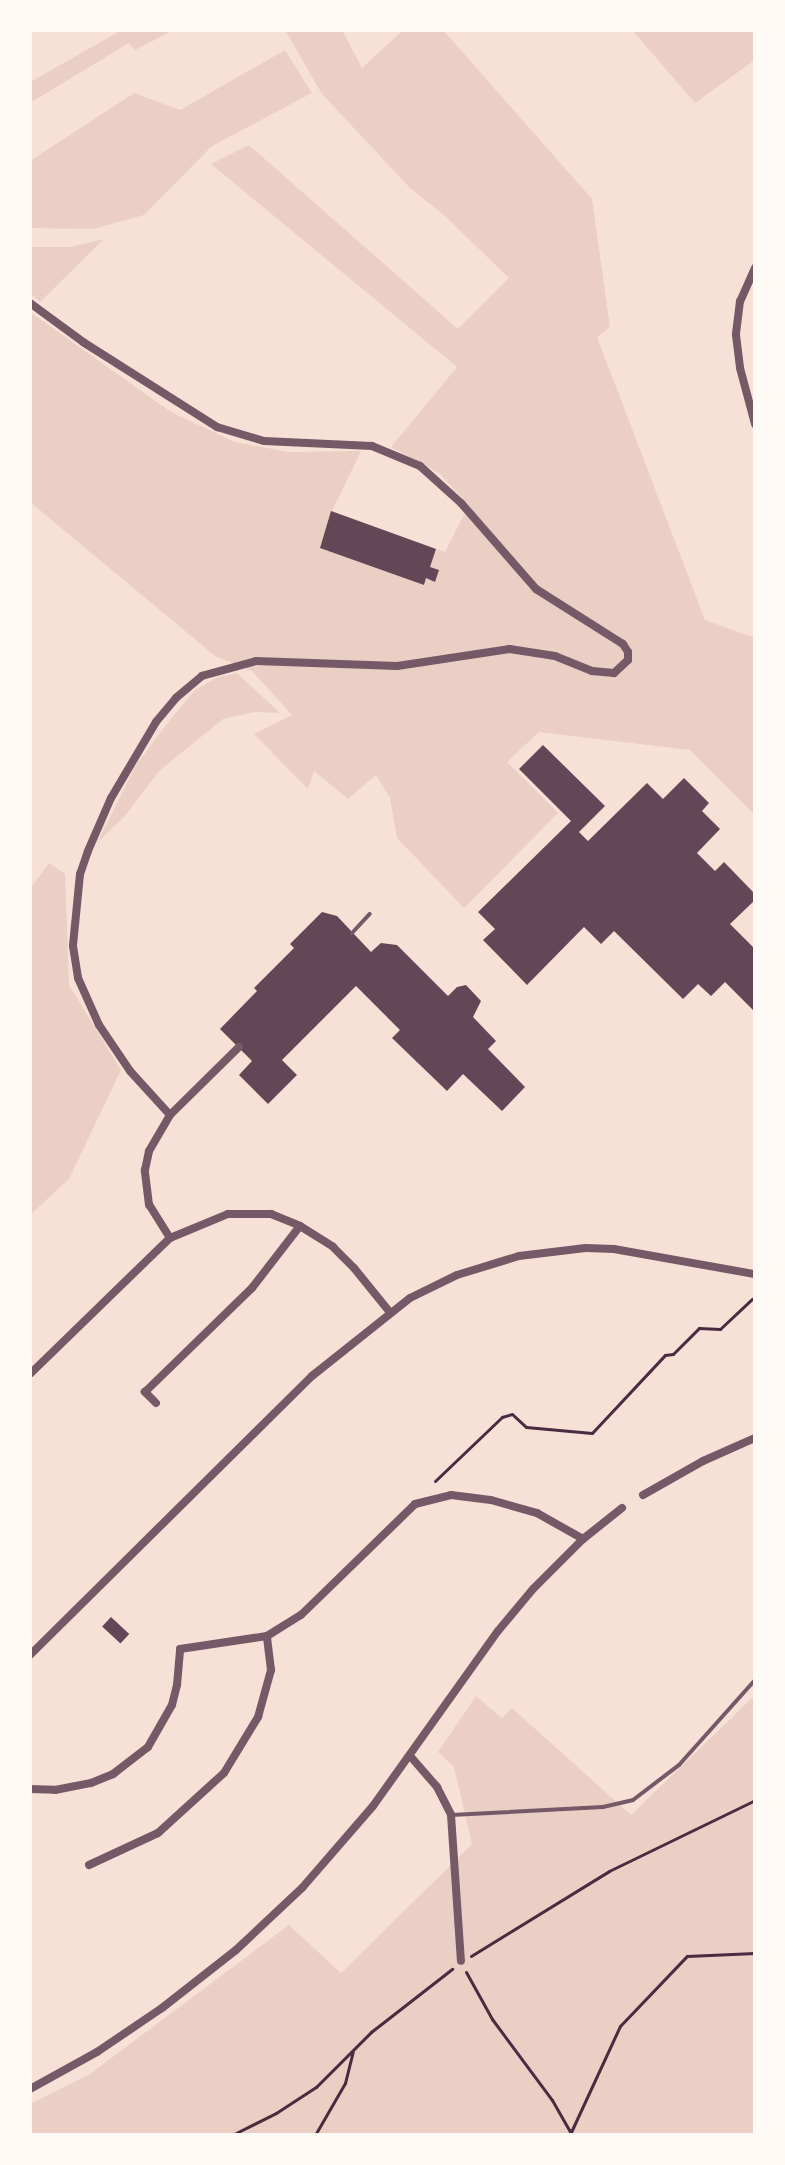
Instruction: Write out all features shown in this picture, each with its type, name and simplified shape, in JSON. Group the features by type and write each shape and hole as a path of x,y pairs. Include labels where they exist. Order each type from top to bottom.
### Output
{"street":[{"path":"755,268 740,301 736,335 740,368 755,424"},
{"path":"30,303 107,358 217,427 264,441 372,446 420,466 445,485 536,589 623,644 628,652 628,660 614,673 592,671 555,656 510,649 397,666 256,661 202,676 176,698 156,722 111,798 88,851 79,885 73,946 84,997 99,1025 130,1071 170,1115"},
{"path":"170,1238 149,1205 145,1170 149,1151 170,1115 239,1047"},
{"path":"30,1374 170,1238 228,1214 253,1211 271,1214 300,1226 333,1247 389,1311"},
{"path":"156,1403 145,1392 252,1288 300,1226"},
{"path":"30,1655 312,1376 389,1311 457,1275 546,1250 614,1249 755,1274"},
{"path":"643,1495 703,1461 755,1438"},
{"path":"30,1789 55,1790 91,1783 113,1774 148,1747 172,1705 180,1649 267,1636 301,1615 397,1519 424,1500 451,1495 502,1503 537,1513 583,1539"},
{"path":"30,2089 127,2033 236,1950 332,1855 411,1757 498,1631 533,1589 583,1539 622,1508"},
{"path":"89,1865 158,1833 224,1773 258,1717 271,1670 267,1636"},
{"path":"411,1757 437,1787 451,1815 461,1961"}],"lane":[{"path":"352,933 370,914"},
{"path":"451,1815 603,1807 633,1800 679,1765 755,1680"}],"path":[{"path":"435,1481 502,1417 512,1414 526,1427 592,1433 665,1355 673,1354 699,1328 720,1329 752,1299"},
{"path":"232,2135 297,2101 316,2087 353,2049 461,1961 609,1871 755,1800"},
{"path":"571,2134 620,2026 687,1956 755,1953"},
{"path":"461,1961 492,2019 552,2100 571,2134"},
{"path":"315,2135 345,2083 353,2049"}],"shaded area":[{"path":"122,30 174,30 135,50 129,43 30,103 30,82"},
{"path":"285,30 342,30 362,68 403,30 443,30 592,199 610,327 597,337 705,620 755,638 755,815 690,750 539,732 507,762 558,813 464,908 397,838 390,798 376,775 348,799 314,771 308,789 254,734 292,715 252,671 215,656 30,502 30,312 171,412 235,442 289,452 361,451 332,511 445,552 469,505 439,473 391,447 457,367 211,164 249,145 458,329 509,278 446,217 410,188 322,94"},
{"path":"632,30 755,30 755,60 695,103"},
{"path":"285,50 312,93 212,146 144,215 93,229 30,228 30,161 134,93 180,110"},
{"path":"104,239 40,302 30,293 30,247 70,247"},
{"path":"237,673 280,713 255,712 223,719 159,771 125,816 97,843 136,765 166,725 195,690 218,677"},
{"path":"49,863 65,874 69,985 121,1070 69,1179 30,1215 30,889"},
{"path":"476,1696 502,1718 512,1708 631,1815 752,1698 755,1701 755,2135 30,2135 30,2104 90,2074 289,1925 341,1973 472,1844 454,1767 438,1752"}],"building":[{"path":"331,511 436,549 430,567 439,570 435,582 426,578 424,585 320,548"},
{"path":"543,745 605,806 579,832 588,841 647,783 663,799 684,778 709,803 702,811 720,829 697,853 715,871 724,862 755,894 755,900 730,924 755,949 755,1012 725,982 711,996 698,984 683,999 614,931 601,944 584,927 527,985 483,940 495,929 478,912 571,821 519,769"},
{"path":"322,912 337,916 371,952 381,943 397,945 448,996 457,987 466,985 481,1001 473,1017 496,1041 488,1049 525,1087 502,1111 463,1074 447,1091 392,1038 400,1030 356,986 282,1060 297,1075 268,1104 239,1075 252,1061 220,1029 257,991 254,988 294,948 290,944"},
{"path":"111,1617 129,1634 120,1644 102,1627"}]}
